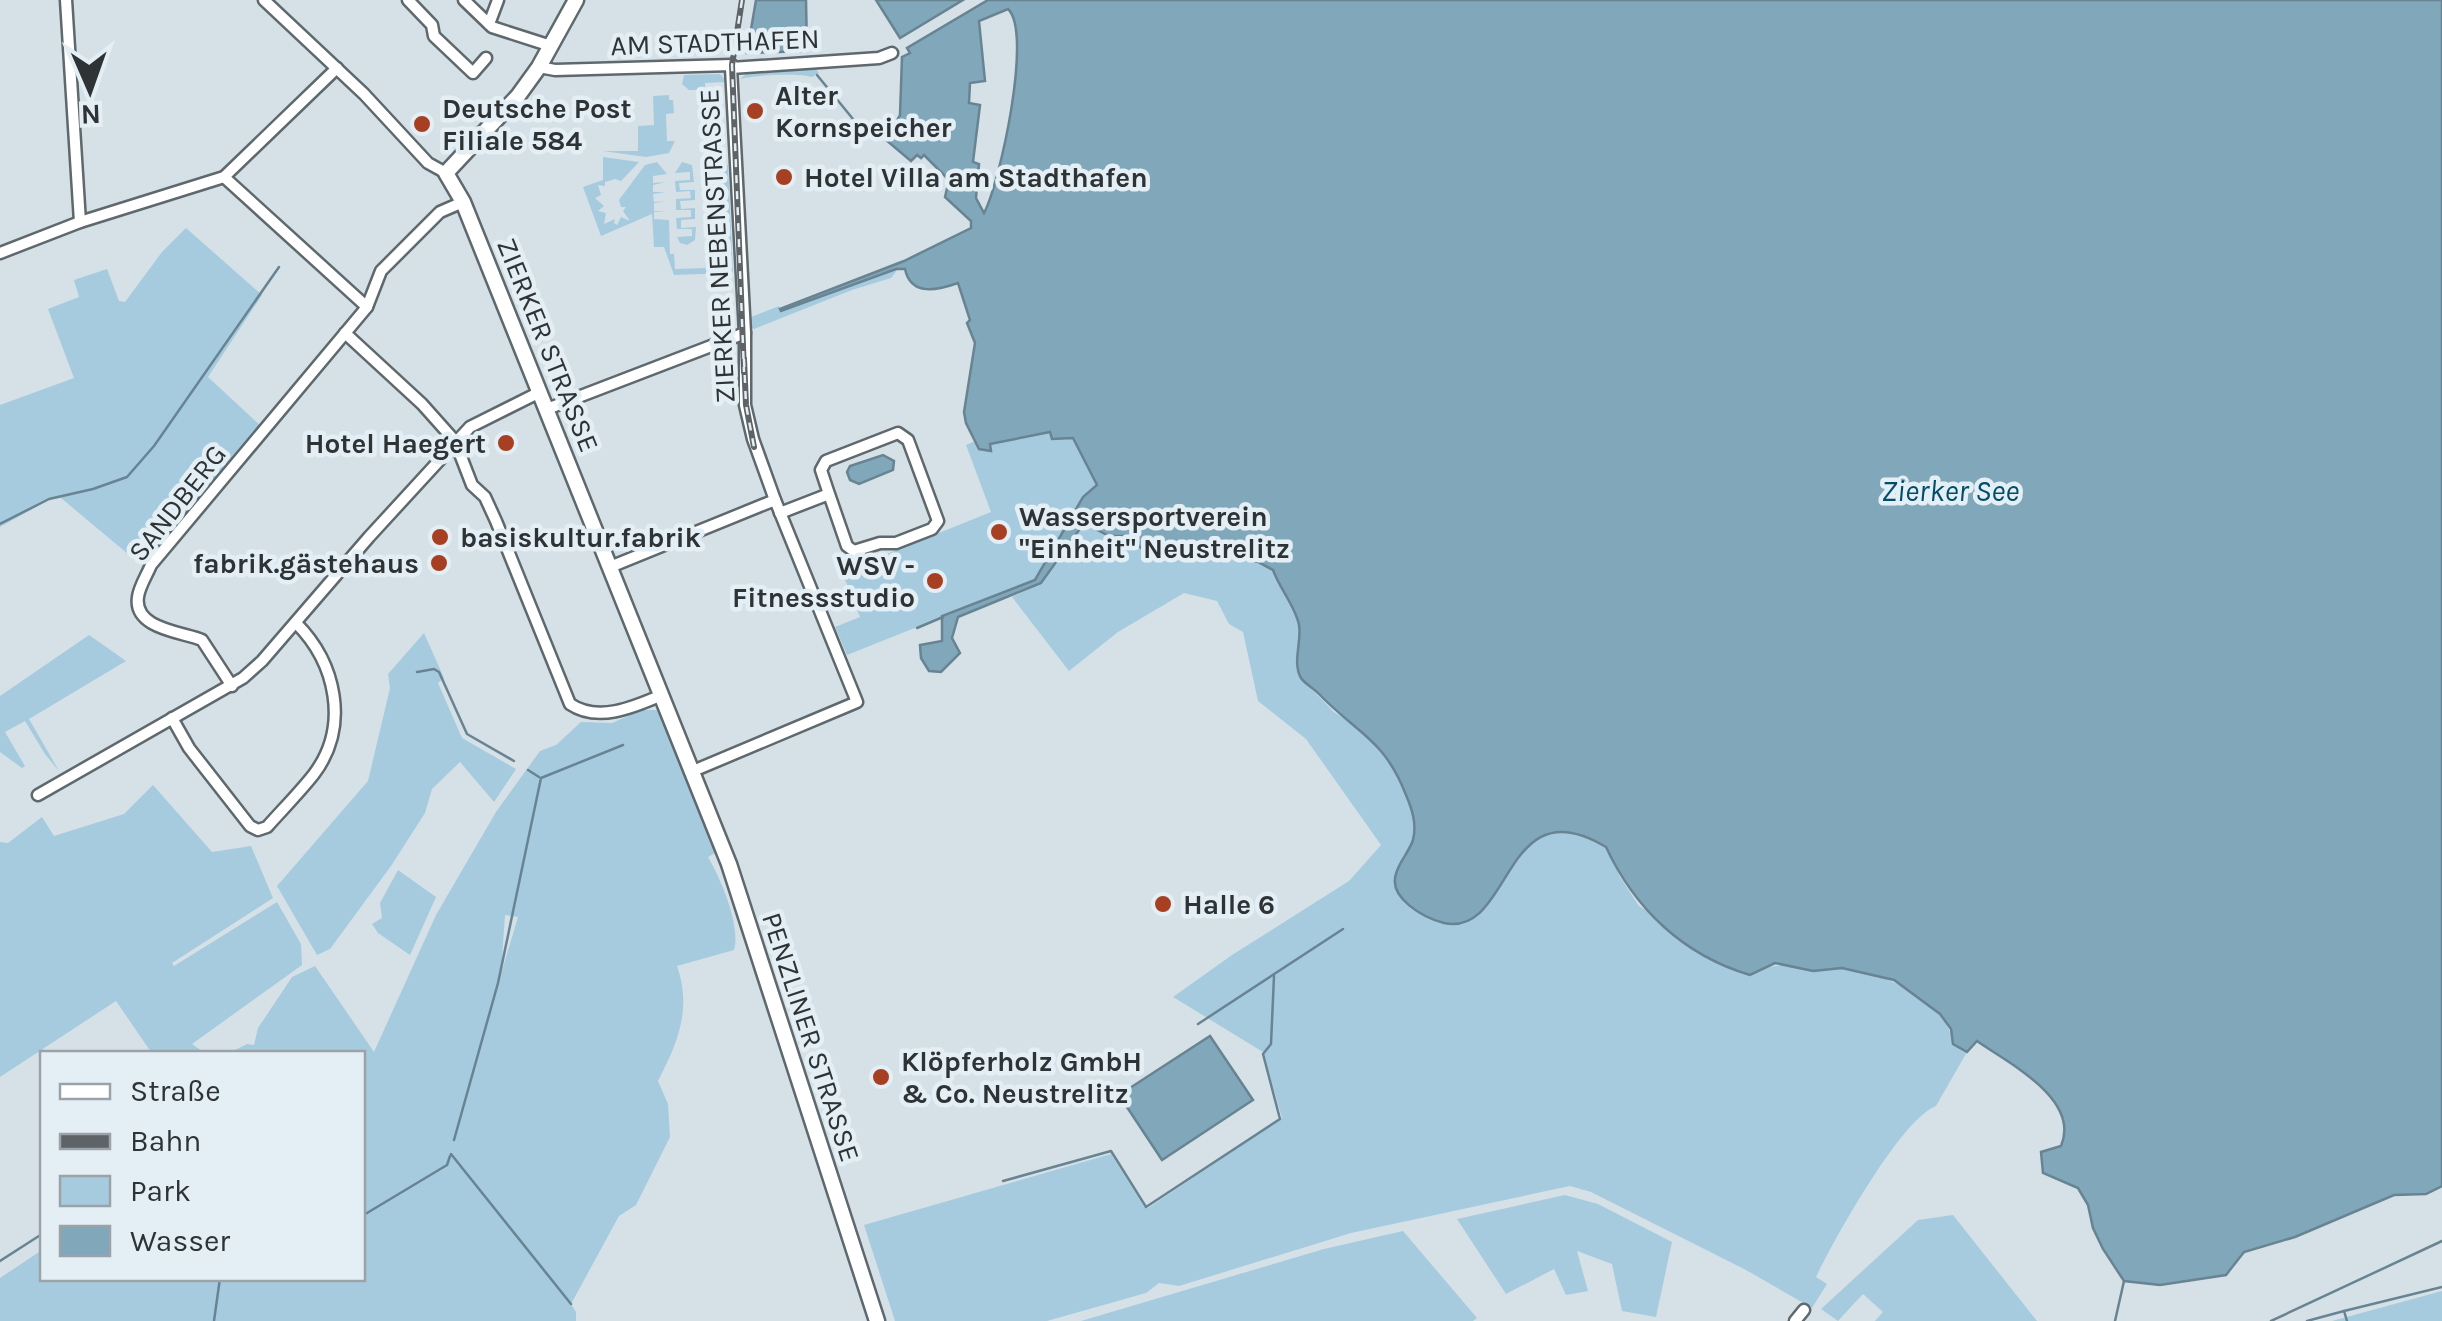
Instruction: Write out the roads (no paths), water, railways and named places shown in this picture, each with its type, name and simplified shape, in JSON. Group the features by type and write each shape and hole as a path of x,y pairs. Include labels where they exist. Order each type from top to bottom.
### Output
{"main road":[{"path":"446,172 506,109 551,46 576,0"},
{"name":"ZIERKER STRASSE","path":"446,172 693,771"},
{"name":"PENZLINER STRASSE","path":"693,771 742,906 876,1321"}],"street":[{"path":"66,0 80,222"},
{"name":"ZIERKER STRASSE","path":"264,0 428,162 446,172"},
{"path":"408,0 432,25 434,36 473,72 486,58"},
{"path":"464,0 489,24 551,46"},
{"path":"489,24 498,0"},
{"name":"AM STADTHAFEN","path":"538,66 555,70 732,65 731,68 879,58 892,53"},
{"path":"0,253 80,222 224,177 337,68"},
{"name":"ZIERKER NEBENSTRASSE","path":"693,771 857,702 775,500 744,405 745,333 731,68"},
{"path":"224,177 366,307"},
{"name":"SANDBERG","path":"232,686 202,640 155,626 144,616 137,603 151,566 366,307 381,271 440,212 457,204"},
{"path":"345,333 422,404 456,442 472,486 485,496 570,704 581,710 621,711 662,695"},
{"path":"38,795 232,686 262,661 470,427 498,414 745,333"},
{"path":"901,434 908,440 938,520 932,529 896,543 880,543 854,552 847,546 829,494 821,470 826,461 901,434"},
{"path":"780,513 829,494"},
{"path":"610,567 775,500"},
{"path":"172,718 189,748 250,826 258,830 267,827 315,772 332,734 331,676 318,649 296,623"},
{"path":"1795,1321 1804,1310"}],"water":[{"path":"756,0 806,0 807,51 747,53"},
{"path":"876,0 963,0 900,38"},
{"name":"Zierker See","path":"988,0 2442,0 2442,1186 2426,1194 2394,1195 2295,1237 2244,1252 2226,1275 2160,1285 2124,1281 2103,1249 2078,1188 2043,1173 2041,1152 2061,1146 2064,1129 2061,1113 2051,1098 2022,1071 1977,1041 1967,1052 1953,1044 1951,1029 1940,1014 1894,980 1842,968 1813,971 1775,963 1750,975 1726,966 1664,927 1631,890 1606,847 1572,833 1547,834 1527,847 1484,909 1467,921 1444,923 1427,917 1402,899 1395,883 1414,828 1410,806 1397,776 1379,748 1301,678 1297,666 1297,619 1273,570 1258,562 1196,546 1168,554 1146,552 1127,536 1109,536 1084,523 1041,583 958,617 952,638 960,653 941,672 929,671 921,658 920,645 942,641 942,616 1035,580 1083,497 1097,485 1073,438 1052,439 1050,432 990,444 991,451 979,449 964,412 975,343 958,283 919,288 905,269 896,269 780,309 904,261 971,228 971,221 945,197 949,180 924,155 911,161 886,140 900,115 902,57 910,53 907,48","holes":["1008,9 1015,23 1016,76 1011,108 998,172 984,213 976,198 979,164 973,162 980,105 969,103 970,83 985,81 979,21"]},
{"path":"883,455 894,461 893,470 859,484 850,480 850,466"},
{"path":"1210,1036 1253,1100 1162,1160 1119,1095"}],"waterway":[{"path":"817,75 853,119 887,139"},
{"path":"0,524 49,499 127,477 154,446 279,267"},
{"path":"917,628 943,617"},
{"path":"417,672 439,672 467,734 514,761"},
{"path":"454,1140 498,983 541,778 623,745"},
{"path":"528,770 539,777"},
{"path":"1198,1024 1343,929"},
{"path":"1003,1181 1111,1151 1146,1207 1280,1119 1263,1054 1271,1044 1274,976"},
{"path":"451,1154 571,1304"},
{"path":"365,1214 447,1165 450,1156"},
{"path":"0,1261 40,1235"},
{"path":"2271,1321 2442,1241"},
{"path":"214,1321 220,1281"},
{"path":"2115,1321 2124,1281"},
{"path":"2347,1321 2344,1311 2442,1287"},
{"path":"2307,1321 2344,1311"}],"railway":[{"path":"742,0 732,65 744,372"},
{"path":"744,359 746,405 754,447"}],"place":[{"name":"Alter Kornspeicher","path":"755,111"},
{"name":"Deutsche Post Filiale 584","path":"422,124"},
{"name":"Hotel Villa am Stadthafen","path":"784,177"},
{"name":"Hotel Haegert","path":"506,443"},
{"name":"Wassersportverein \"Einheit\" Neustrelitz","path":"999,532"},
{"name":"basiskultur.fabrik","path":"440,537"},
{"name":"fabrik.gästehaus","path":"439,563"},
{"name":"WSV - Fitnessstudio","path":"935,581"},
{"name":"Halle 6","path":"1163,904"},
{"name":"Klöpferholz GmbH & Co. Neustrelitz","path":"881,1077"}]}
